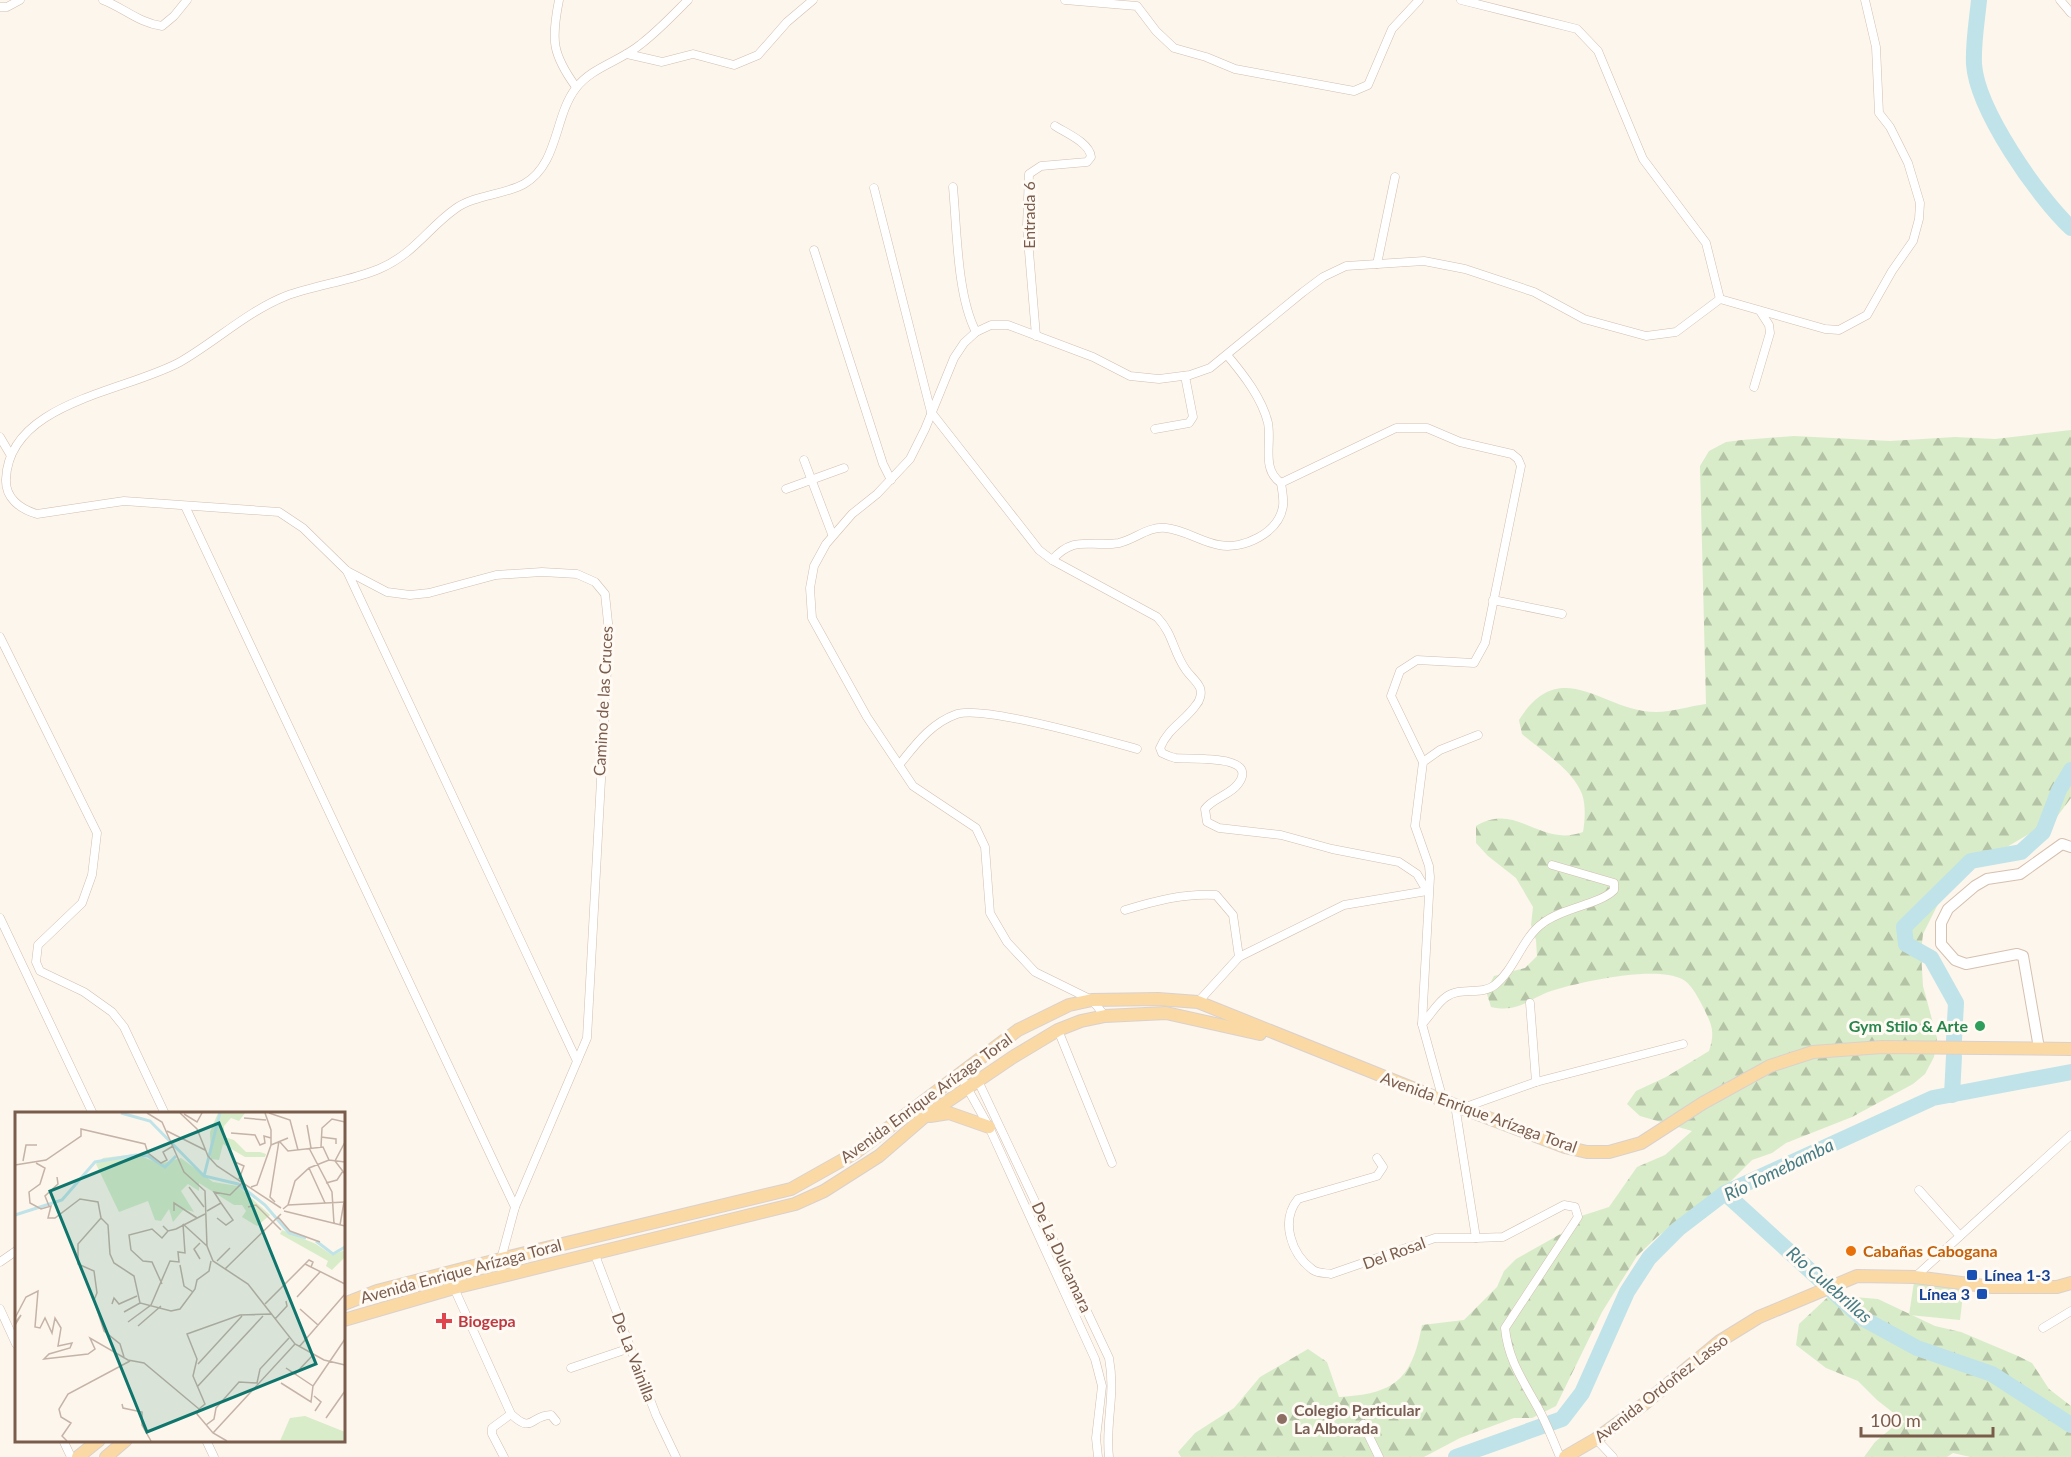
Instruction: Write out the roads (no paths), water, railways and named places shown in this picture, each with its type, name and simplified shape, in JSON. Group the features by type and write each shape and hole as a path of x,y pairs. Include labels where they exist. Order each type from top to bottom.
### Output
{"main road":[{"name":"Avenida Enrique Arízaga Toral","path":"345,1304 377,1291 501,1259 791,1189 855,1153 1018,1030 1069,1005 1092,1000 1158,999 1198,1002 1459,1107 1565,1147 1587,1152 1609,1152 1641,1143 1703,1103 1770,1066 1813,1052 1882,1047 2071,1049"},
{"name":"Avenida Enrique Arízaga Toral","path":"345,1320 454,1288 795,1204 824,1191 879,1156 923,1118 1058,1030 1105,1016 1166,1013 1299,1044"},
{"path":"923,1118 949,1113 988,1127"},
{"name":"Avenida Ordoñez Lasso","path":"1565,1457 1596,1439 1720,1341 1759,1317 1857,1276 1915,1277 1992,1287 2057,1287 2071,1283"},
{"path":"78,1457 97,1442"},
{"path":"106,1457 124,1442"}],"street":[{"path":"0,7 7,7 20,0"},
{"path":"103,0 122,8 144,24 162,26 187,0"},
{"path":"559,0 555,21 555,51 559,65 576,87"},
{"path":"0,437 10,454 23,435 50,414 179,363 286,296 377,270 418,245 457,207 523,184 537,174 553,146 565,106 576,87 598,69 640,45 688,0"},
{"path":"627,54 662,62 693,54 734,65 758,55 787,22 813,0"},
{"path":"1065,0 1137,6 1156,31 1173,48 1206,57 1235,69 1354,91 1368,85 1392,29 1408,9 1419,0"},
{"path":"1461,0 1507,14 1576,29 1598,51 1643,159 1706,243 1720,299"},
{"path":"1720,299 1825,329 1839,330 1851,326 1867,315 1892,271 1913,241 1920,203 1908,163 1890,127 1879,113 1876,48 1865,0"},
{"path":"2060,0 2071,13"},
{"name":"Entrada 6","path":"1036,336 1027,227 1029,174 1041,166 1087,162 1091,157 1090,152 1084,146 1055,126"},
{"path":"1377,264 1395,177"},
{"path":"953,187 964,299 968,318 976,332"},
{"path":"874,188 931,412 1038,550 1052,560 1150,612 1169,630 1174,647 1186,670 1199,686 1201,693 1196,705 1171,728 1160,748 1162,753 1174,758 1208,757 1232,762 1239,768 1241,776 1238,786 1209,804 1205,817 1207,822 1219,828 1281,835 1332,849 1399,862 1417,874 1427,891"},
{"path":"814,250 883,464 891,480"},
{"path":"1105,1016 1092,1000 1035,972 1007,942 990,913 985,847 976,828 913,786 867,717 812,618 810,588 814,566 832,534 891,480 910,459 954,358 976,332 991,325 1008,326 1093,357 1130,376 1158,379 1185,376 1210,368 1323,277 1346,266 1424,261 1465,269 1534,292 1584,319 1646,336 1676,332 1720,299"},
{"path":"1754,387 1770,333 1769,325 1760,311"},
{"path":"1052,560 1063,548 1081,542 1120,543 1151,529 1175,529 1221,546 1244,545 1264,535 1283,507 1281,483 1274,478 1269,469 1268,423 1263,409 1245,378 1227,354"},
{"path":"1155,429 1189,423 1193,417 1185,376"},
{"path":"1281,483 1396,429 1427,428 1460,442 1512,454 1521,466 1485,643 1474,663 1417,660 1400,671 1391,696 1423,762 1415,826 1429,866 1422,1024 1443,1100"},
{"name":"Camino de las Cruces","path":"10,454 6,479 9,495 27,511 36,514 114,501 279,512 303,528 347,571 387,592 410,595 429,593 496,575 561,572 587,578 595,582 605,594 609,632 597,803 587,1038 515,1207 501,1259 501,1277"},
{"path":"804,460 832,534"},
{"path":"786,489 844,468"},
{"path":"185,506 515,1207"},
{"path":"347,571 577,1061"},
{"path":"1493,600 1562,614"},
{"path":"0,637 97,833 92,875 82,903 38,945 36,962 40,971 84,992 112,1012 124,1027 165,1112"},
{"path":"899,765 923,734 946,719 971,711 1013,718 1137,749"},
{"path":"1423,762 1440,750 1478,735"},
{"path":"2039,1048 2023,956 2017,954 1966,964 1955,960 1941,944 1941,923 1947,909 1987,879 2020,874 2062,844 2071,847"},
{"path":"1422,1024 1446,997 1455,992 1482,990 1496,984 1542,923 1567,909 1600,899 1614,890 1614,883 1610,880 1583,876 1552,865"},
{"path":"1198,1002 1239,957 1344,905 1427,891"},
{"path":"1125,910 1174,897 1194,894 1216,896 1233,915 1239,957"},
{"path":"0,918 93,1112"},
{"path":"1530,1004 1536,1082"},
{"path":"1058,1030 1112,1163"},
{"path":"1476,1238 1459,1107 1536,1082 1683,1044"},
{"name":"De La Dulcamara","path":"971,1066 1109,1359 1114,1383 1108,1438 1109,1457"},
{"name":"De La Dulcamara","path":"960,1075 988,1127 1095,1359 1102,1386 1096,1438 1098,1457"},
{"path":"1915,1277 2071,1135"},
{"name":"Del Rosal","path":"1377,1158 1383,1167 1377,1176 1298,1199 1292,1207 1289,1224 1291,1245 1314,1271 1331,1274 1435,1238 1503,1237 1564,1205 1575,1207 1578,1217 1506,1328 1507,1349 1537,1406 1560,1457"},
{"path":"1919,1190 1960,1236"},
{"path":"0,1262 15,1252"},
{"name":"De La Vainilla","path":"595,1255 630,1348 676,1457"},
{"path":"454,1288 511,1414 521,1424 527,1425 547,1415 551,1415 556,1421"},
{"path":"0,1309 15,1342"},
{"path":"2043,1328 2071,1311"},
{"path":"571,1368 630,1348"},
{"path":"504,1457 492,1434 492,1428 500,1419 511,1414"},
{"path":"1364,1424 1379,1457"},
{"path":"1596,1439 1613,1457"},
{"path":"64,1442 71,1457"},
{"path":"207,1442 214,1457"}],"waterway":[{"path":"1979,0 1974,64 1986,105 2011,152 2042,196 2071,228"},
{"path":"1954,1040 1956,1003 1931,958 1906,944 1904,927 1971,861 2021,852 2043,832 2059,790 2071,770"},
{"path":"1952,1095 1954,1056"},
{"name":"Río Tomebamba","path":"1456,1457 1562,1419 1582,1393 1627,1292 1649,1258 1678,1229 1725,1193 1933,1098 2071,1072"},
{"name":"Río Culebrillas","path":"1725,1193 1862,1318 1917,1348 1992,1374 2071,1425"}],"place":[{"name":"Gym Stilo & Arte","path":"1980,1026"},
{"name":"Cabañas Cabogana","path":"1851,1251"},
{"name":"Línea 1-3","path":"1972,1275"},
{"name":"Línea 3","path":"1982,1294"},
{"name":"Biogepa","path":"444,1321"},
{"name":"Colegio Particular La Alborada","path":"1282,1419"}]}
